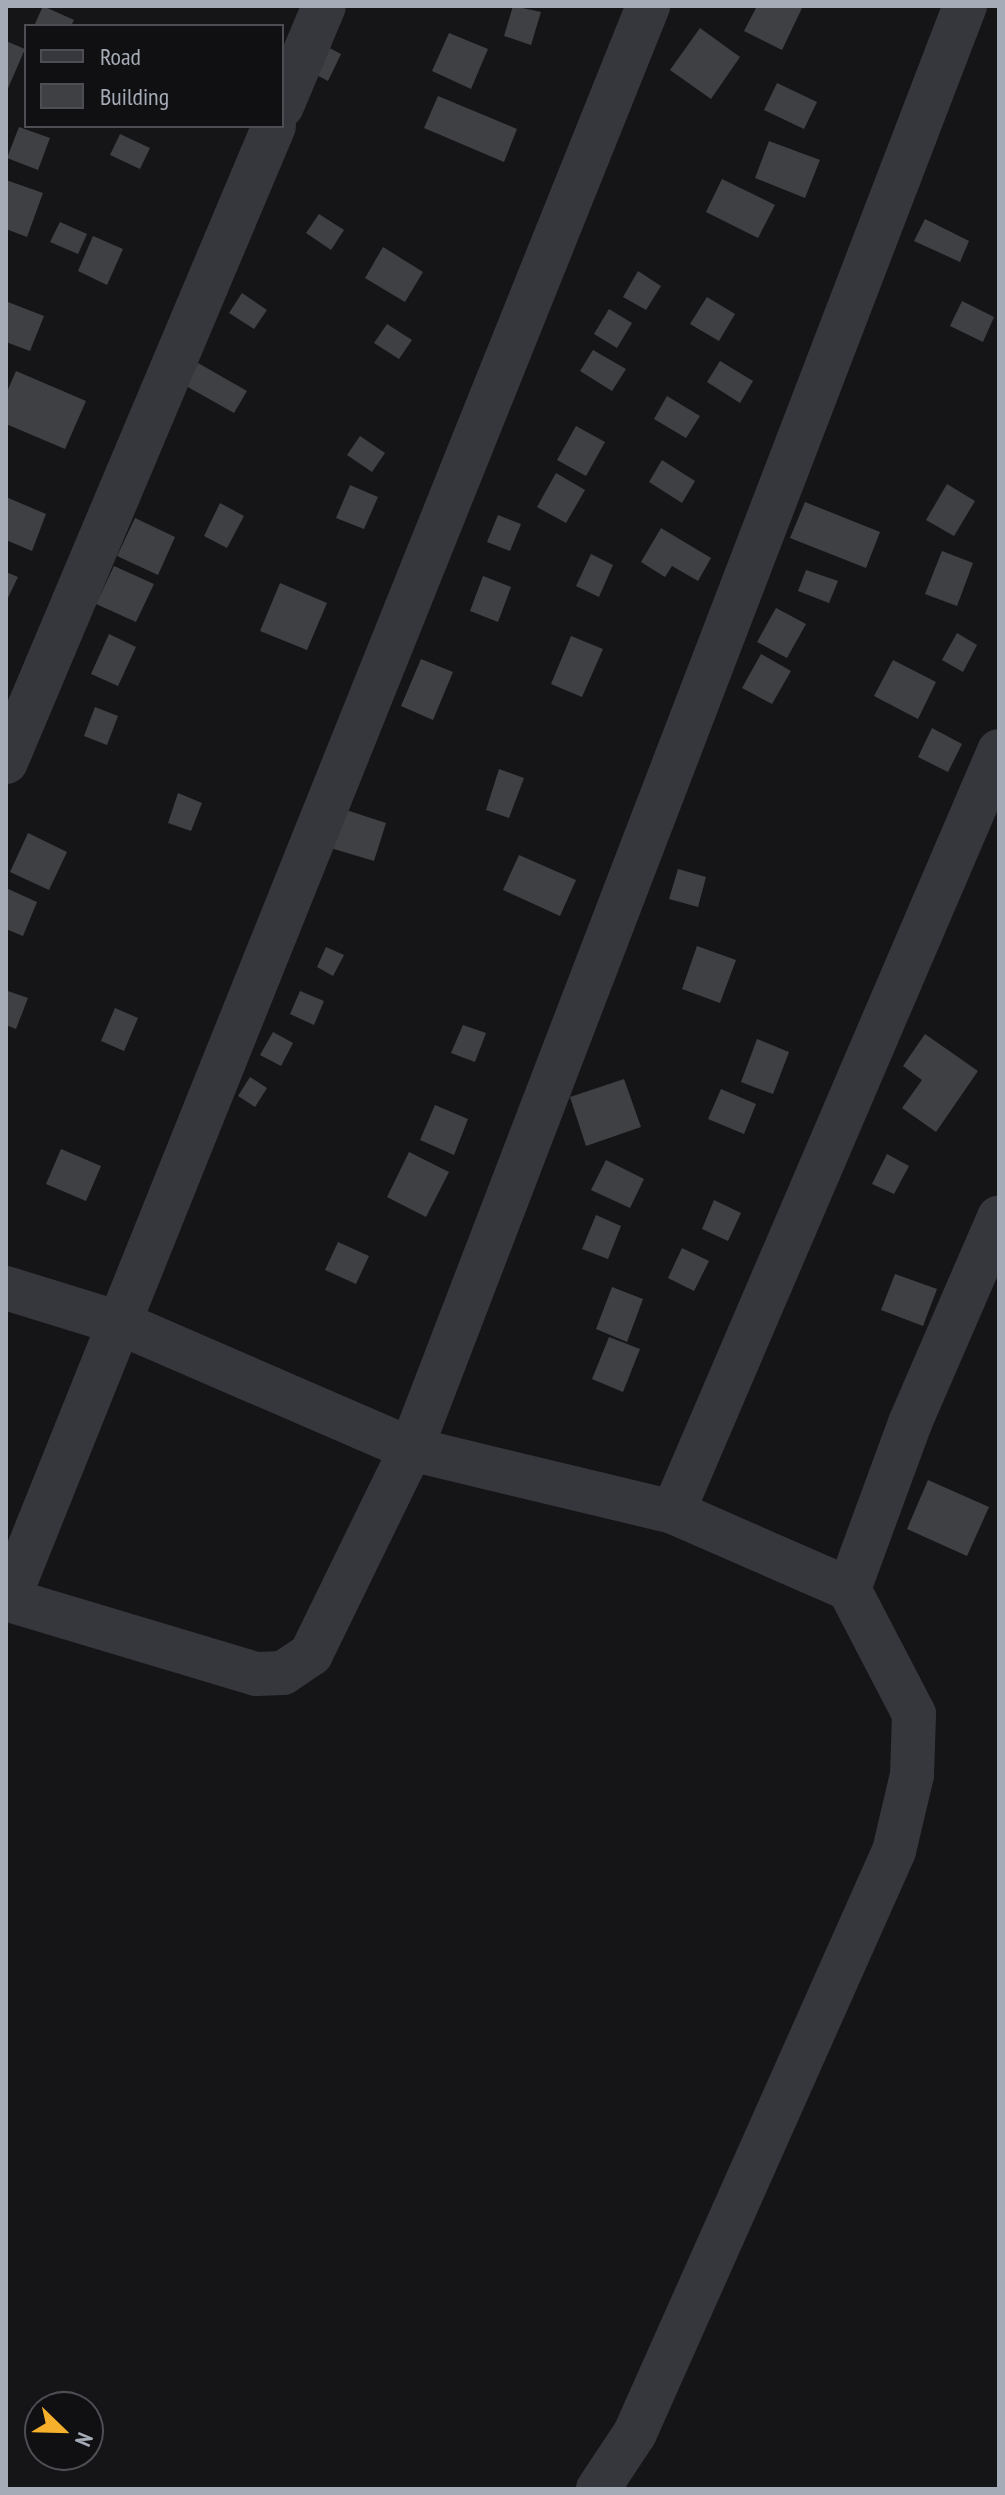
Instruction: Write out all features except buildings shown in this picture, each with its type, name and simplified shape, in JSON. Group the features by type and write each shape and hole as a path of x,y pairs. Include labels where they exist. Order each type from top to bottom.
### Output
{"street":[{"path":"284,101 324,6"},
{"path":"648,6 122,1324 7,1599 210,1663 256,1674 283,1673 311,1654 411,1449 965,6"},
{"path":"11,736 273,128"},
{"path":"673,1512 999,751"},
{"path":"849,1589 910,1423 999,1217"},
{"path":"6,1288 122,1324 411,1449 673,1512 849,1589 914,1714 912,1775 894,1851 635,2433 598,2489"}]}
